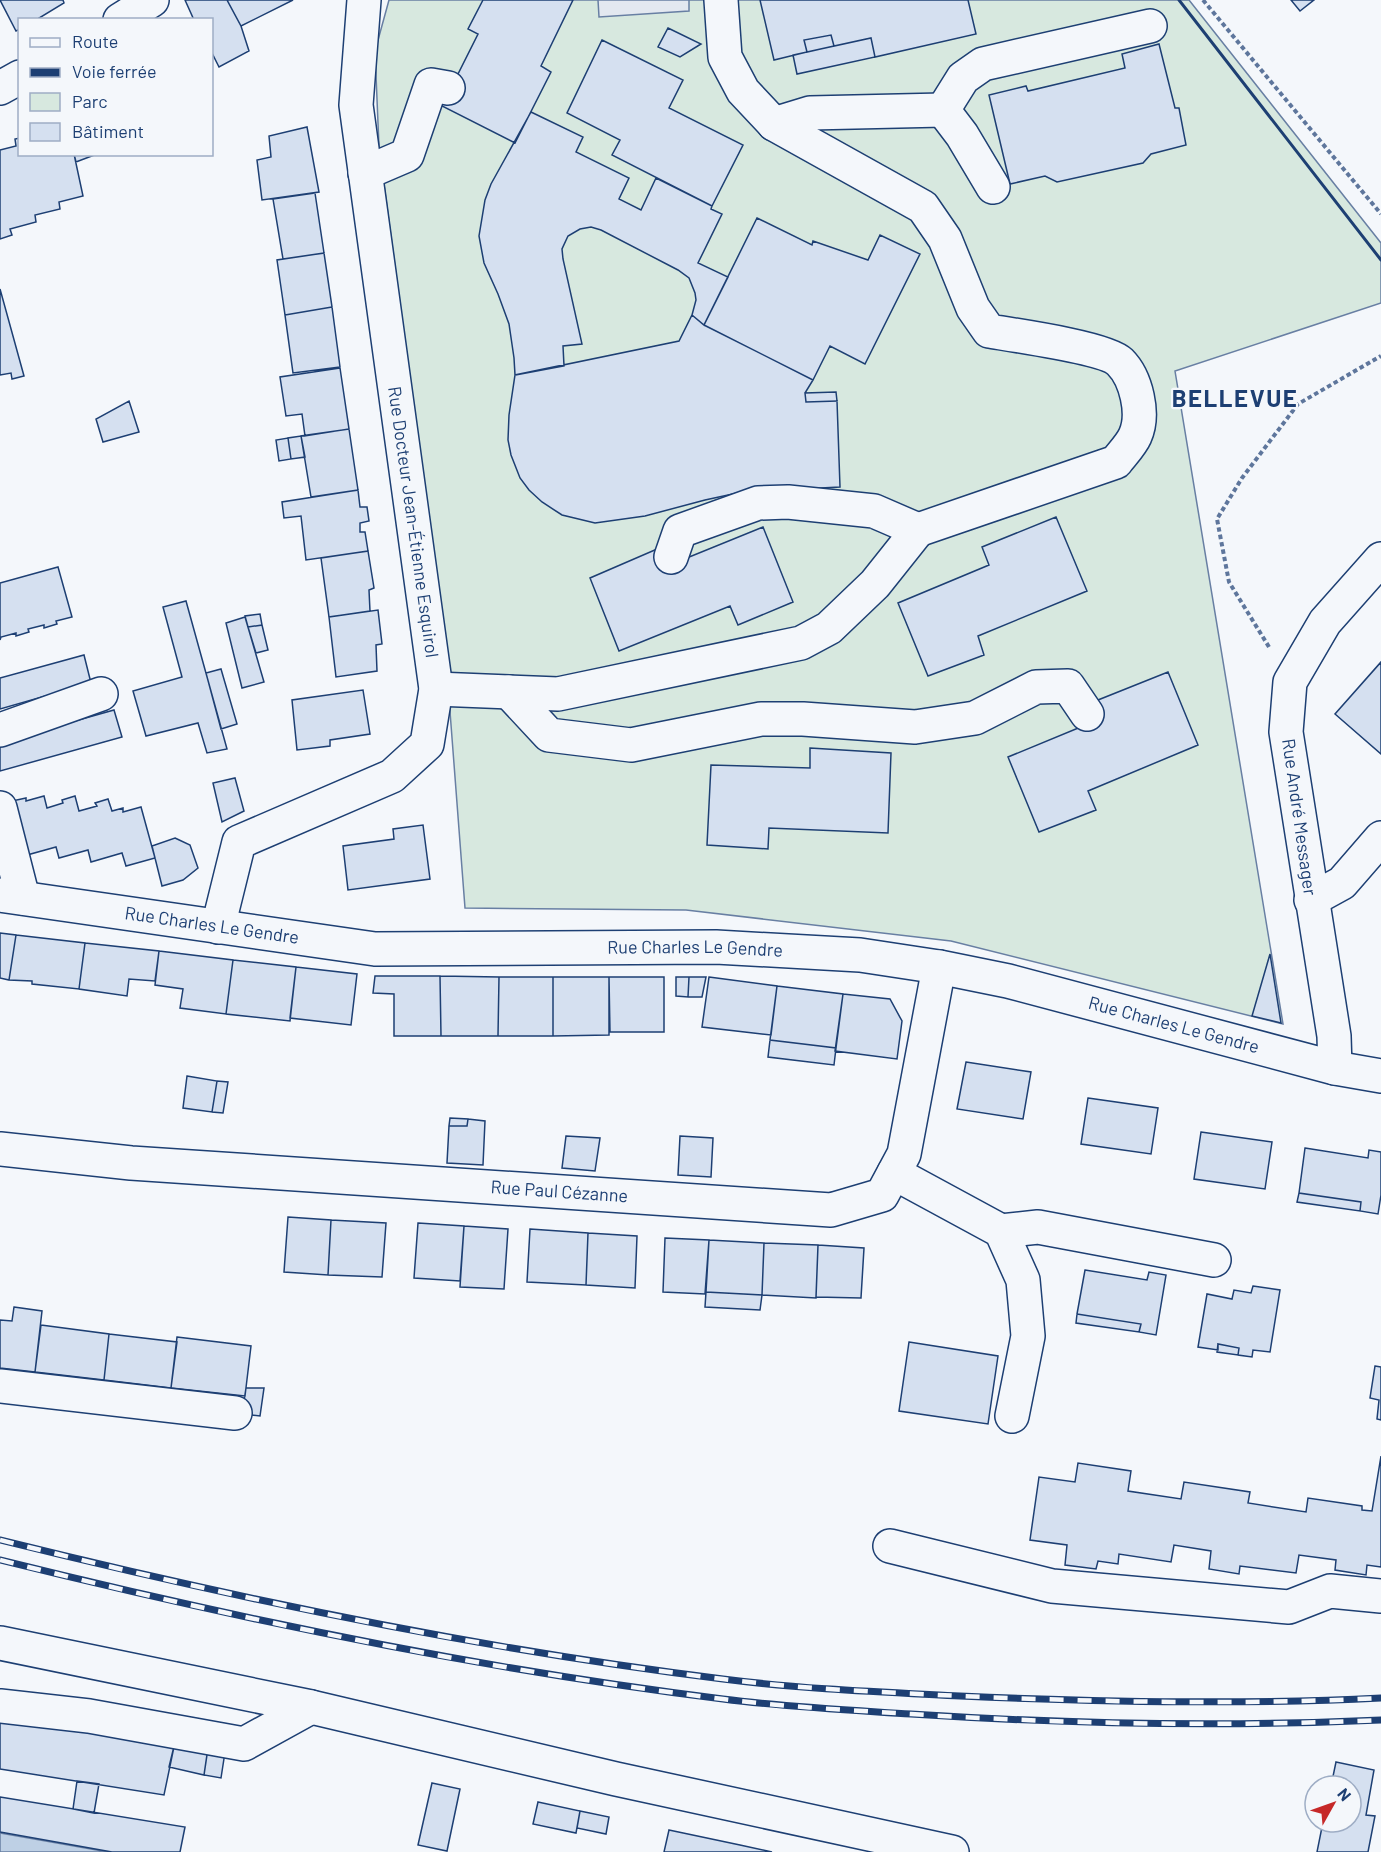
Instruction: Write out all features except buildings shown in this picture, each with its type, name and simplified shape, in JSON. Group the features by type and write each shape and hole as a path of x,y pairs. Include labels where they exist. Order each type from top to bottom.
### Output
{"street":[{"path":"123,18 152,0"},
{"name":"Rue Docteur Jean-Étienne Esquirol","path":"218,927 239,842 392,776 427,744 436,689 356,105 364,0"},
{"path":"436,689 558,694 801,644 829,628 875,584 918,530 1116,462 1136,436 1140,414 1136,387 1119,361 1095,351 989,331 973,308 945,239 923,207 774,124 743,91 725,57 721,0"},
{"path":"943,110 963,78 983,64 1150,26"},
{"path":"0,88 18,78"},
{"path":"365,173 407,155 431,85 448,88"},
{"path":"774,124 810,113 943,110"},
{"path":"943,110 962,135 993,187"},
{"path":"671,557 680,531 758,503 788,502 874,511 918,530"},
{"name":"Rue André Messager","path":"1335,1068 1334,1036 1286,732 1290,682 1325,621 1381,559"},
{"path":"509,692 549,735 631,745 761,719 803,718 925,726 975,718 1036,687 1068,686 1087,714"},
{"path":"0,730 100,694"},
{"path":"0,808 11,896"},
{"path":"1311,900 1342,883 1381,838"},
{"name":"Rue Charles Le Gendre","path":"11,896 375,949 716,947 860,955 939,967 1008,981 1335,1068 1381,1077"},
{"name":"Rue Paul Cézanne","path":"0,1149 131,1163 831,1210 882,1195 903,1154 939,967"},
{"path":"894,1173 1000,1231 1038,1227 1214,1260"},
{"path":"1000,1231 1023,1280 1028,1336 1012,1416"},
{"path":"0,1386 235,1413"},
{"path":"890,1546 1052,1586 1289,1607 1330,1591 1381,1596"},
{"path":"0,1643 311,1707 616,1779 952,1852"},
{"path":"0,1706 89,1716 244,1744 311,1707"}],"path":[{"path":"1203,0 1381,214"},
{"path":"1290,682 1229,582 1217,519 1242,478 1298,404 1381,356"}],"green space":[{"path":"389,0 1189,0 1381,243 1381,303 1175,371 1283,1024 951,941 686,910 465,908 444,633 379,147 375,51"}],"shaded area":[{"path":"598,0 689,0 689,11 599,17"}],"water":[{"path":"0,1833 108,1852 0,1852"}],"railway":[{"path":"0,1540 89,1562 359,1620 541,1653 752,1682 871,1692 1065,1700 1223,1702 1381,1698"},
{"path":"0,1560 89,1582 359,1640 541,1673 746,1702 911,1714 1087,1722 1205,1724 1381,1720"}],"wall":[{"path":"1179,0 1381,260"}],"district":[{"name":"BELLEVUE","path":"1235,399"}]}
